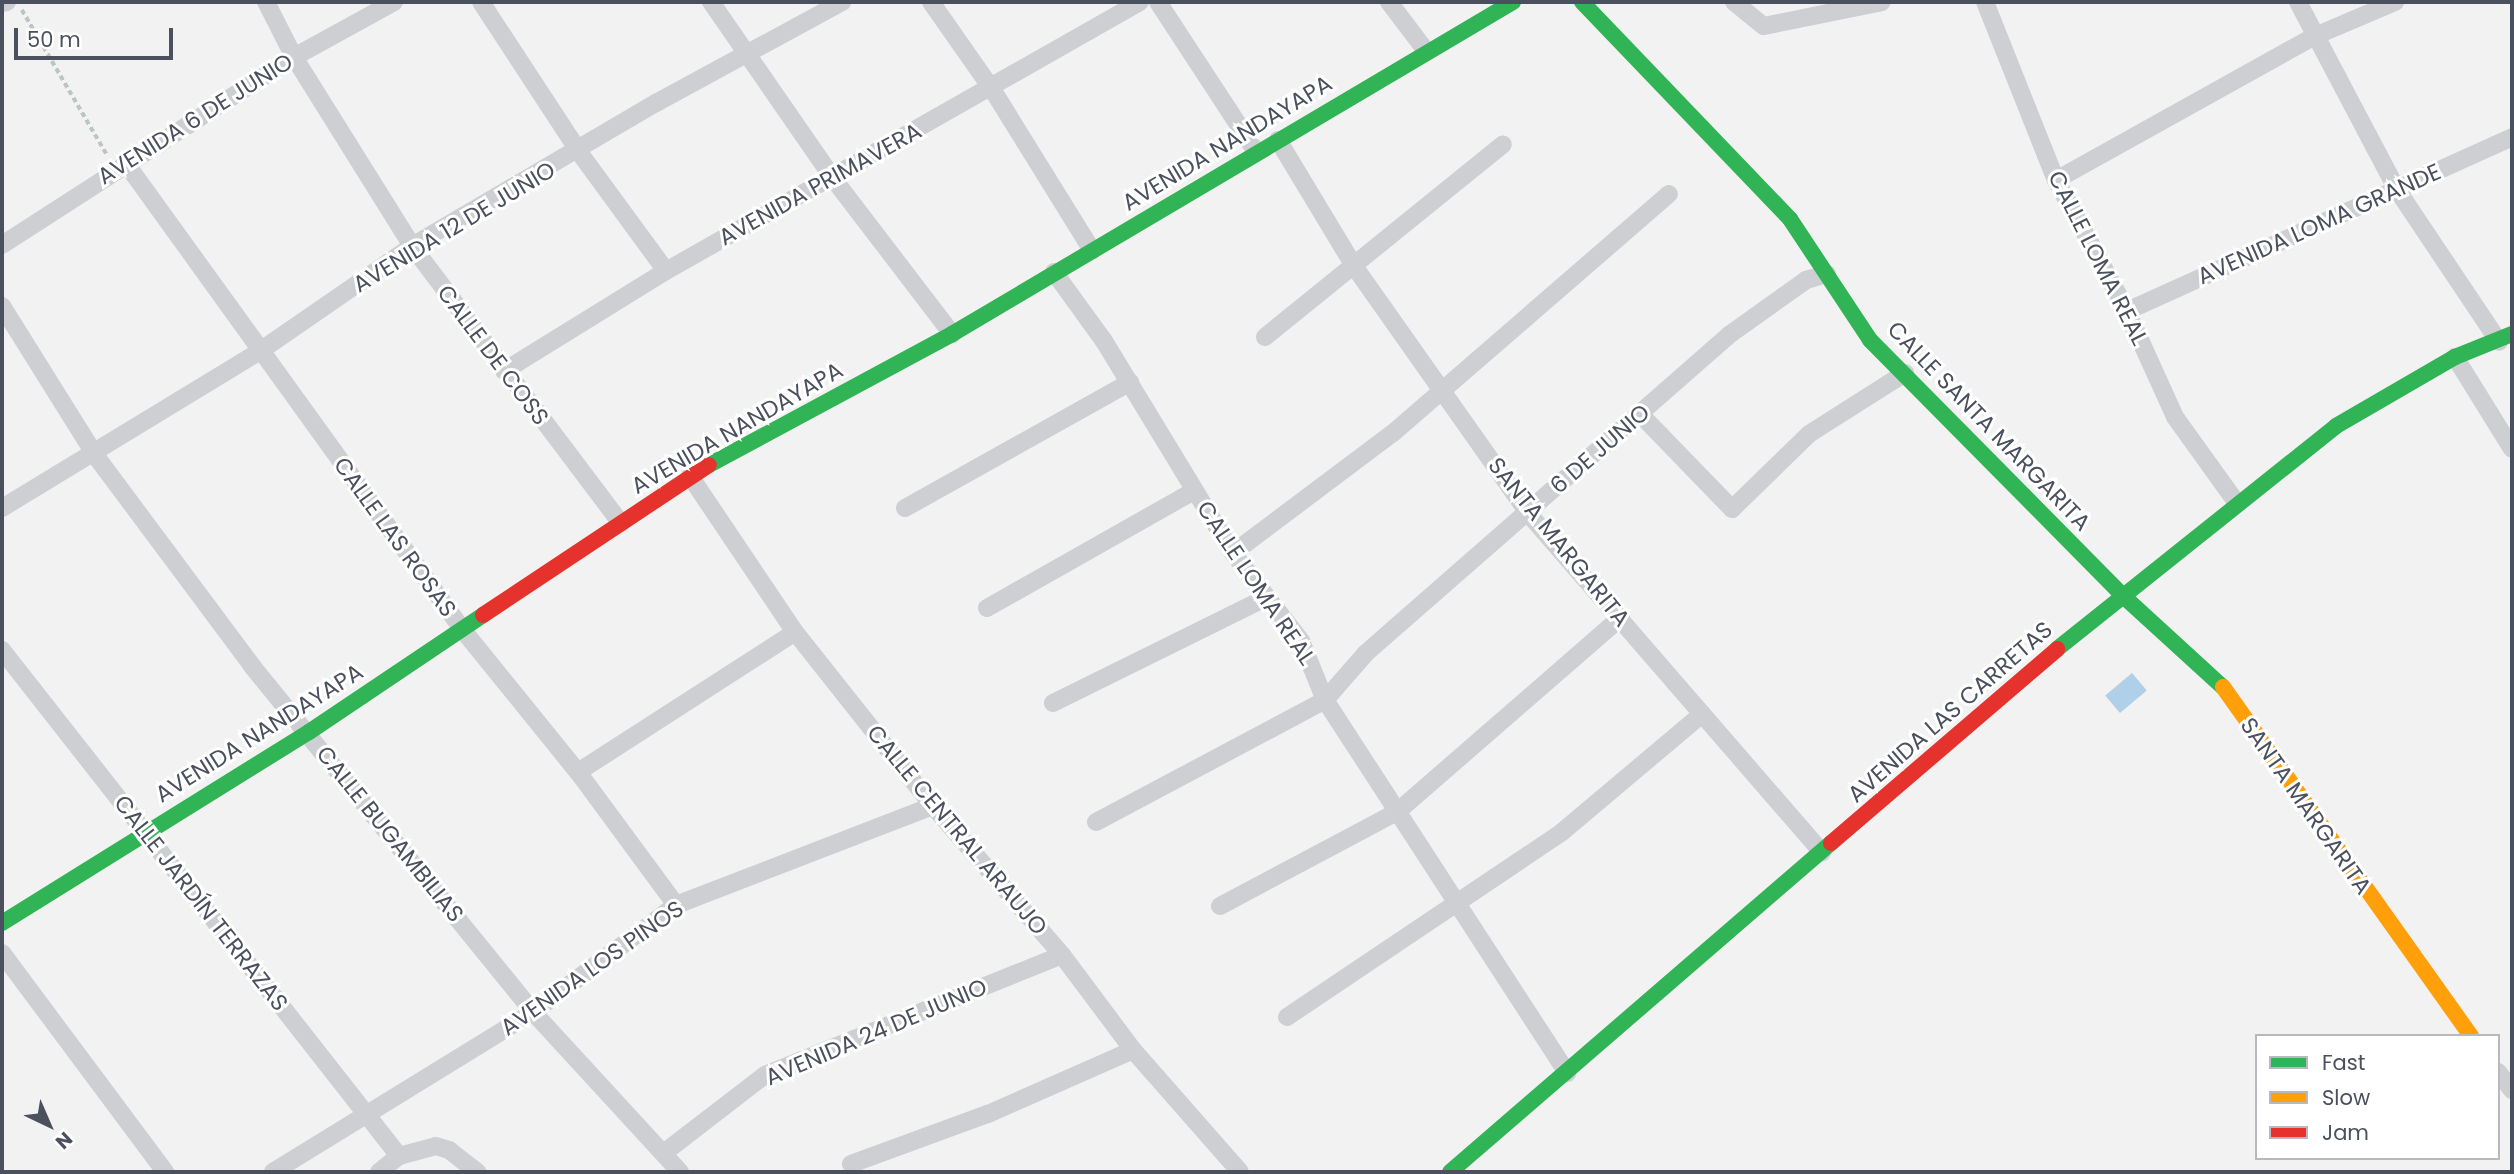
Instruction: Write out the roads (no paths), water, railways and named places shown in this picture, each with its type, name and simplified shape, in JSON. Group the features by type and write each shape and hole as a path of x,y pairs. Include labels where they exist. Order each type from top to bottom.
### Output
{"street":[{"name":"CALLE DE COSS","path":"266,2 294,57 412,246 621,523"},
{"name":"AVENIDA 6 DE JUNIO","path":"2,245 125,162 294,57 394,2"},
{"path":"481,2 579,152 666,271"},
{"path":"711,2 832,177 952,334"},
{"name":"AVENIDA 12 DE JUNIO","path":"2,508 95,455 260,351 412,246 579,152 656,103 842,2"},
{"path":"931,2 992,89 1092,250"},
{"name":"AVENIDA PRIMAVERA","path":"504,371 666,271 992,89 1140,2"},
{"path":"1158,2 1256,152"},
{"path":"1389,2 1426,51"},
{"name":"AVENIDA NANDAYAPA","path":"2,923 145,831 309,732 690,476 952,334 1426,51 1513,2"},
{"name":"CALLE SANTA MARGARITA","path":"1582,2 1611,37 1790,219 1870,340 2121,594"},
{"path":"1734,2 1764,26 1882,2"},
{"name":"CALLE LOMA REAL","path":"1985,2 2056,180 2127,311 2175,417 2236,502"},
{"path":"2298,2 2396,188 2505,338"},
{"path":"2056,180 2315,36 2395,2"},
{"name":"AVENIDA LOMA GRANDE","path":"2127,311 2512,137"},
{"name":"SANTA MARGARITA","path":"1278,140 1354,267 1528,513 1621,617 1822,853"},
{"path":"1265,337 1503,144"},
{"name":"CALLE LAS ROSAS","path":"125,162 462,629 579,772 676,905"},
{"path":"1233,553 1355,464 1442,392 1669,194"},
{"name":"CALLE LOMA REAL","path":"1054,272 1130,382 1233,553 1265,598 1301,641 1325,700 1567,1073"},
{"name":"6 DE JUNIO","path":"1325,700 1366,653 1641,415 1729,335 1806,280 1827,274"},
{"name":"CALLE BUGAMBILIAS","path":"2,306 95,455 237,646 533,1012 665,1152 680,1172"},
{"name":"AVENIDA LAS CARRETAS","path":"1450,1172 2121,594 2236,502 2336,426 2455,357 2505,338"},
{"path":"2455,357 2512,449"},
{"path":"1641,415 1732,509 1809,434 1905,373"},
{"path":"905,508 1130,382"},
{"name":"CALLE CENTRAL ARAUJO","path":"690,476 795,632 933,806 1062,955 1133,1050 1240,1172"},
{"path":"987,608 1194,491"},
{"name":"SANTA MARGARITA","path":"2121,594 2223,687 2470,1034"},
{"path":"1053,703 1265,598"},
{"path":"1220,906 1397,813 1621,617"},
{"path":"579,772 795,632"},
{"name":"CALLE JARDÍN TERRAZAS","path":"2,650 399,1156"},
{"path":"1096,822 1325,700"},
{"path":"1287,1017 1563,832 1702,714"},
{"name":"AVENIDA LOS PINOS","path":"272,1172 533,1012 676,905 933,806"},
{"path":"2,953 164,1172"},
{"name":"AVENIDA 24 DE JUNIO","path":"665,1152 765,1075 1062,955"},
{"path":"851,1164 988,1114 1133,1050"},
{"path":"2500,1075 2512,1090"},
{"path":"379,1172 399,1156 436,1146 449,1150 477,1172"}],"water":[{"path":"2132,673 2147,691 2120,713 2105,695"}]}
